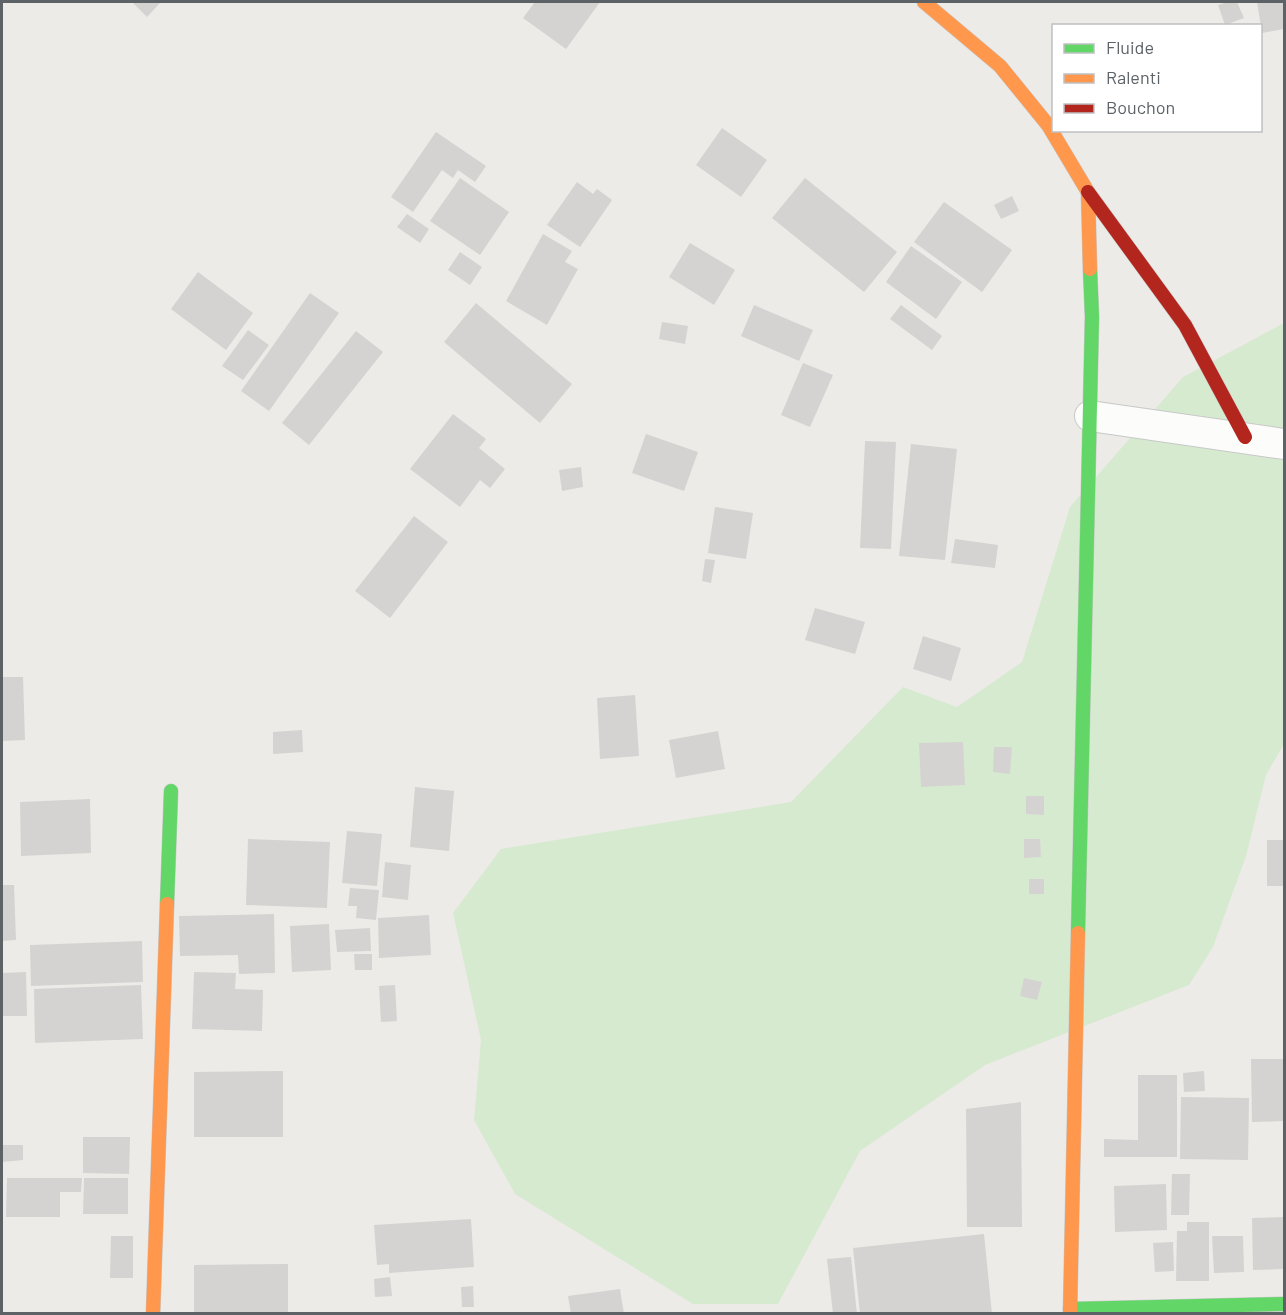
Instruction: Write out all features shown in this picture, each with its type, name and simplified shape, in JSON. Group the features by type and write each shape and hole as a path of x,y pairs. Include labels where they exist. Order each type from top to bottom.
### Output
{"street":[{"path":"924,2 1000,66 1052,132"},
{"path":"1052,132 1088,192 1185,325 1245,437"},
{"path":"1088,192 1092,317 1070,1311 1284,1304"},
{"path":"1090,416 1284,444"},
{"path":"153,1314 171,791"}],"green space":[{"path":"1284,323 1284,744 1266,775 1246,856 1213,947 1189,985 985,1065 860,1151 778,1304 693,1304 515,1194 474,1120 481,1040 453,913 501,849 791,802 903,687 957,707 1022,662 1070,507 1183,377"}],"building":[{"path":"132,2 161,2 147,17"},
{"path":"535,2 600,2 566,49 523,18"},
{"path":"1237,2 1244,18 1225,24 1218,5"},
{"path":"1257,2 1284,2 1284,29 1262,33"},
{"path":"722,128 767,160 741,197 696,165"},
{"path":"436,132 486,166 475,182 458,170 453,178 442,170 413,212 391,197"},
{"path":"460,178 509,212 480,255 430,221"},
{"path":"805,178 897,252 864,292 772,218"},
{"path":"577,182 593,194 597,189 612,200 580,247 547,225"},
{"path":"1012,196 1019,211 1001,219 994,205"},
{"path":"944,202 1012,250 982,292 914,242"},
{"path":"407,214 429,229 420,243 397,227"},
{"path":"543,234 572,251 565,262 578,269 547,325 506,301"},
{"path":"690,243 735,270 714,305 669,277"},
{"path":"911,246 962,282 936,319 886,282"},
{"path":"460,252 482,267 470,285 448,270"},
{"path":"198,272 253,313 226,350 171,309"},
{"path":"310,293 339,313 269,411 241,391"},
{"path":"476,303 572,384 540,423 444,342"},
{"path":"754,305 813,330 799,361 741,336"},
{"path":"901,305 942,336 932,350 890,319"},
{"path":"662,322 688,326 685,344 659,339"},
{"path":"248,330 269,345 243,380 222,366"},
{"path":"356,331 383,352 309,445 282,423"},
{"path":"803,363 833,375 810,427 781,415"},
{"path":"453,414 486,439 479,448 505,469 490,488 480,480 460,507 410,469"},
{"path":"646,434 698,452 684,491 632,473"},
{"path":"865,441 896,442 891,549 860,548"},
{"path":"911,444 957,449 945,560 899,556"},
{"path":"581,467 583,487 562,491 559,470"},
{"path":"715,507 753,513 746,559 708,553"},
{"path":"414,516 448,542 390,618 355,591"},
{"path":"955,539 998,545 995,568 951,563"},
{"path":"705,559 715,560 711,583 702,581"},
{"path":"815,608 865,622 855,654 805,640"},
{"path":"923,636 961,648 951,681 913,669"},
{"path":"2,677 23,677 25,740 2,741"},
{"path":"635,695 639,756 600,759 597,698"},
{"path":"302,730 303,752 273,754 273,732"},
{"path":"718,731 725,769 676,778 669,740"},
{"path":"963,742 965,785 921,787 919,743"},
{"path":"994,747 1012,747 1010,774 993,772"},
{"path":"415,787 454,791 449,851 410,847"},
{"path":"1026,796 1044,796 1044,815 1026,814"},
{"path":"90,799 91,853 21,856 20,802"},
{"path":"347,831 382,834 377,886 342,883"},
{"path":"248,839 330,842 327,908 246,905"},
{"path":"1024,839 1040,839 1041,857 1024,858"},
{"path":"1267,840 1284,840 1284,886 1267,886"},
{"path":"385,862 411,865 408,900 382,897"},
{"path":"1029,879 1044,879 1044,894 1029,894"},
{"path":"2,885 14,885 16,940 2,941"},
{"path":"350,888 379,890 376,920 356,918 357,906 348,906"},
{"path":"274,914 275,973 239,974 238,955 180,956 179,916"},
{"path":"429,915 431,955 379,958 378,918"},
{"path":"329,924 331,970 292,972 290,926"},
{"path":"370,928 371,951 337,952 335,930"},
{"path":"142,941 143,982 31,986 30,945"},
{"path":"354,954 372,954 372,970 355,970"},
{"path":"26,972 27,1016 2,1016 2,973"},
{"path":"194,972 236,973 235,989 263,990 262,1031 192,1029"},
{"path":"1024,978 1042,982 1037,1000 1020,996"},
{"path":"141,985 143,1039 35,1043 34,989"},
{"path":"395,985 397,1021 381,1022 379,986"},
{"path":"1251,1059 1284,1059 1284,1121 1252,1122"},
{"path":"283,1071 283,1137 194,1137 194,1072"},
{"path":"1204,1071 1205,1091 1184,1092 1183,1073"},
{"path":"1138,1075 1177,1075 1177,1157 1104,1157 1104,1139 1138,1140"},
{"path":"1181,1097 1249,1098 1248,1160 1180,1159"},
{"path":"1021,1102 1022,1227 967,1227 966,1109"},
{"path":"83,1137 130,1137 129,1174 83,1173"},
{"path":"2,1145 23,1145 23,1160 2,1162"},
{"path":"1172,1174 1190,1174 1189,1215 1171,1215"},
{"path":"7,1178 82,1178 81,1192 60,1192 60,1217 6,1217"},
{"path":"84,1178 128,1178 128,1214 83,1214"},
{"path":"1166,1184 1167,1230 1115,1232 1114,1186"},
{"path":"1284,1217 1284,1269 1253,1270 1252,1218"},
{"path":"471,1219 474,1267 389,1273 389,1264 377,1265 374,1225"},
{"path":"1187,1222 1209,1222 1209,1281 1176,1281 1177,1231 1187,1231"},
{"path":"984,1234 992,1314 860,1314 853,1248"},
{"path":"111,1236 133,1236 133,1278 110,1278"},
{"path":"1212,1236 1243,1236 1244,1272 1214,1273"},
{"path":"1173,1242 1174,1271 1155,1272 1153,1243"},
{"path":"851,1257 857,1314 833,1314 827,1259"},
{"path":"288,1264 288,1314 194,1314 194,1265"},
{"path":"390,1277 392,1296 375,1297 374,1279"},
{"path":"473,1286 474,1307 462,1307 461,1287"},
{"path":"620,1289 624,1314 571,1314 568,1296"}],"traffic: fast":[{"path":"1078,933 1092,317 1090,269"},
{"path":"167,904 171,791"},
{"path":"1070,1309 1284,1304"}],"traffic: slow":[{"path":"924,2 1000,66 1052,132"},
{"path":"1052,132 1088,192 1090,269"},
{"path":"153,1314 167,904"},
{"path":"1070,1314 1078,933"}],"traffic: jam":[{"path":"1088,192 1185,325 1245,437"}]}
